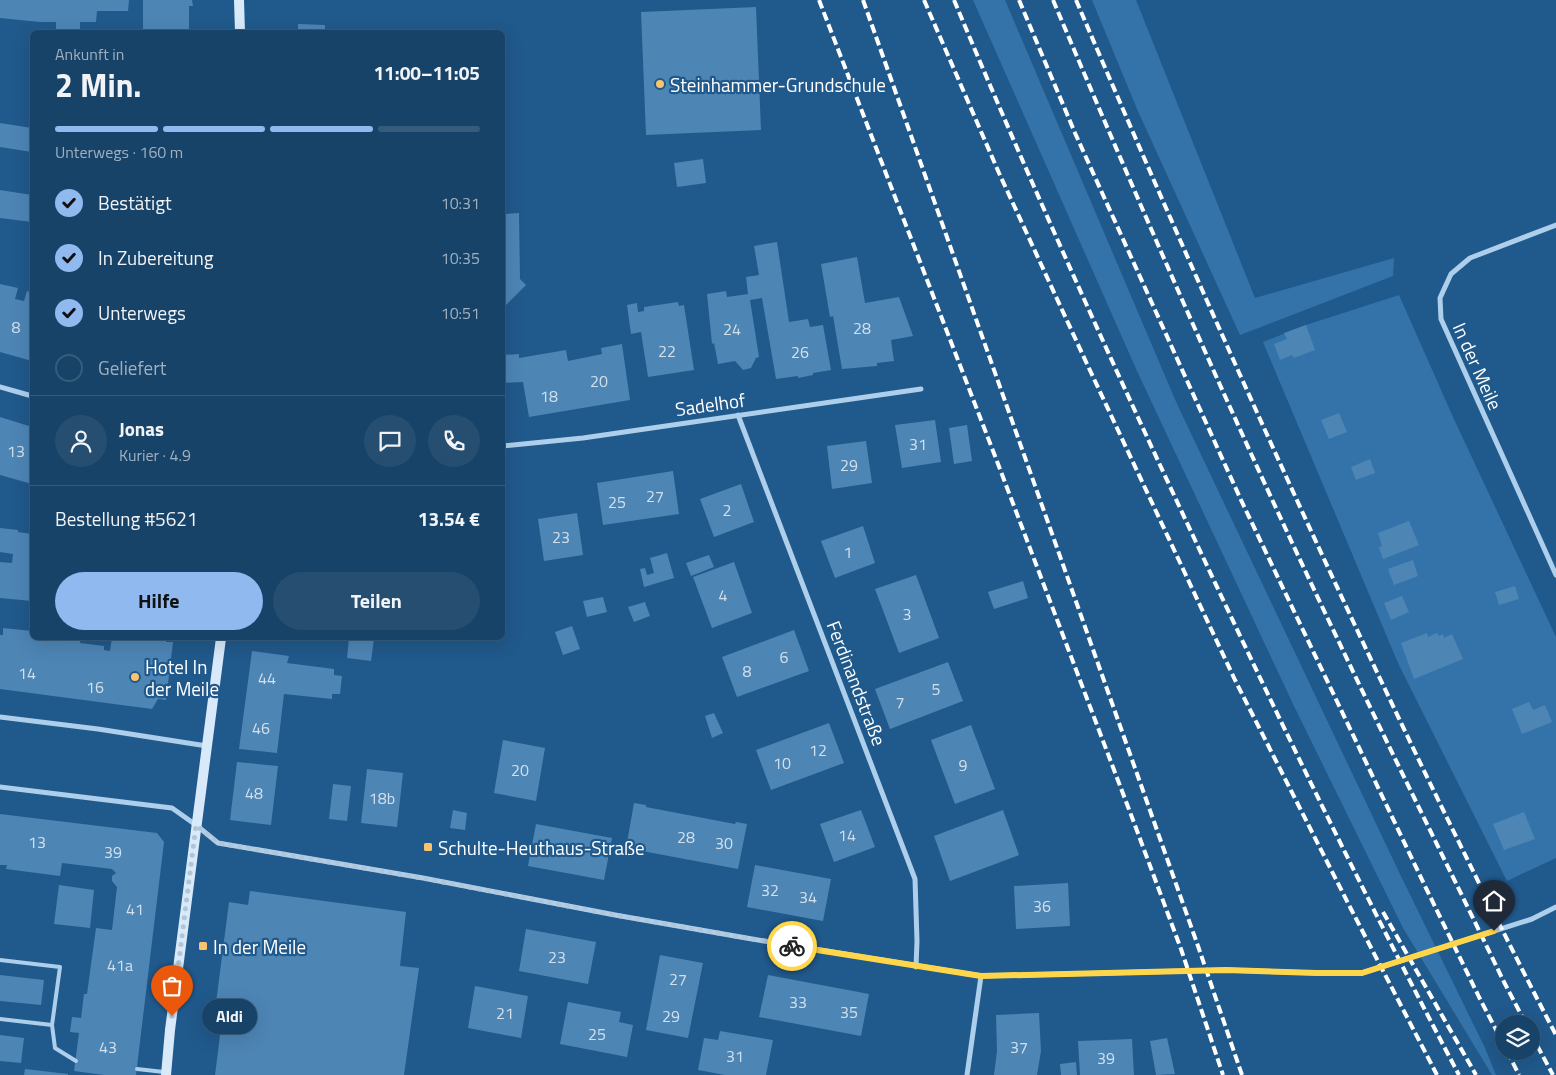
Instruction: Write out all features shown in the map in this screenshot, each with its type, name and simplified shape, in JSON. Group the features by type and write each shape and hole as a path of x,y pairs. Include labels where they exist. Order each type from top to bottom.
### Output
{"main road":[{"path":"240,0 240,30"},
{"path":"166,1074 170,1030 221,640"}],"street":[{"name":"In der Meile","path":"1556,225 1470,258 1451,274 1440,298 1441,319 1556,575"},
{"path":"0,387 30,395"},
{"name":"Sadelhof","path":"505,446 583,438 921,389"},
{"name":"Ferdinandstraße","path":"738,415 916,879 916,967"},
{"path":"0,717 98,729 208,747"},
{"path":"0,787 172,808 218,843 422,878 752,940 981,976 1226,970 1362,973 1532,919 1556,906"},
{"path":"967,1075 981,976"}],"lane":[{"path":"0,960 60,967 52,1025 55,1048 76,1061"},
{"path":"0,1019 52,1025"},
{"path":"137,1069 166,1074"}],"shaded area":[{"path":"973,0 1005,0 1177,404 1398,870 1485,1048 1496,1075 1492,1075 1403,928 1293,704 1137,371"},
{"path":"1092,0 1136,0 1255,298 1394,258 1393,276 1240,335 1137,109"},
{"path":"1399,295 1453,417 1556,637 1556,858 1507,881 1398,663 1263,342 1306,325"}],"building":[{"path":"0,0 129,0 128,11 97,11 96,22 80,22 80,30 56,30 56,22 0,18"},
{"path":"143,0 192,0 193,6 189,6 189,30 143,30"},
{"path":"756,7 761,130 646,135 641,12"},
{"path":"298,24 325,25 325,30 298,30"},
{"path":"0,123 30,128 30,152 0,147"},
{"path":"703,159 706,183 677,187 674,163"},
{"path":"0,190 30,195 30,222 0,218"},
{"path":"505,207 506,214 519,213 520,279 526,285 505,306"},
{"path":"777,242 789,322 808,319 810,327 823,325 831,370 798,378 798,376 776,379 762,298 750,300 759,357 756,358 751,368 743,370 735,361 718,364 714,343 712,344 707,294 726,291 727,297 748,294 746,277 759,275 754,246"},
{"path":"857,257 865,303 899,297 913,336 891,340 894,361 877,363 877,366 842,369 833,316 830,317 821,264"},
{"path":"0,284 18,288 15,299 24,301 27,291 30,292 30,360 0,352"},
{"path":"678,302 679,306 684,305 694,370 648,377 641,332 631,334 627,305 637,303 638,312 644,311 644,307"},
{"path":"1306,325 1315,350 1294,358 1292,355 1280,360 1274,344 1287,339 1284,333"},
{"path":"622,344 630,400 529,417 523,382 505,383 505,355 519,354 519,358 566,350 568,361 602,354 601,348"},
{"path":"1339,413 1347,432 1329,439 1321,420"},
{"path":"0,417 30,426 30,483 0,475"},
{"path":"935,420 941,462 902,468 895,425"},
{"path":"967,425 972,461 954,464 949,428"},
{"path":"866,441 872,483 832,489 827,446"},
{"path":"1370,459 1375,473 1356,480 1351,467"},
{"path":"673,471 679,514 603,525 597,483"},
{"path":"741,484 754,522 714,537 700,499"},
{"path":"577,513 583,555 544,561 538,519"},
{"path":"1409,521 1419,545 1383,559 1379,547 1382,546 1378,533"},
{"path":"863,526 875,563 835,578 821,541"},
{"path":"0,528 30,534 30,601 0,598 0,562 12,563 13,554 0,552"},
{"path":"667,553 674,578 644,587 640,569 645,568 647,575 654,573 650,558"},
{"path":"709,555 714,567 691,576 686,563"},
{"path":"1413,560 1418,576 1394,585 1388,569"},
{"path":"734,562 752,613 712,628 693,577"},
{"path":"916,575 939,638 899,653 875,589"},
{"path":"1023,581 1028,598 994,609 988,592"},
{"path":"1515,586 1519,599 1499,605 1495,592"},
{"path":"1402,596 1409,612 1391,620 1384,603"},
{"path":"603,597 607,612 587,617 583,601"},
{"path":"645,602 650,616 634,622 628,607"},
{"path":"572,626 580,649 563,655 555,632"},
{"path":"3,628 30,631 30,640 81,640 80,643 104,646 104,650 110,651 112,640 166,640 166,642 173,642 166,700 158,699 152,709 0,689 0,635 3,635"},
{"path":"794,630 809,671 737,697 722,657"},
{"path":"1427,633 1428,637 1437,633 1439,636 1443,634 1444,638 1452,634 1463,659 1414,679 1401,643"},
{"path":"349,640 374,640 371,661 347,658"},
{"path":"252,651 289,656 287,663 334,669 334,675 342,676 340,694 332,694 332,699 284,694 277,753 239,749"},
{"path":"948,662 963,701 890,729 875,689"},
{"path":"1529,702 1533,710 1545,705 1552,722 1522,734 1512,709"},
{"path":"714,713 723,733 712,738 705,716"},
{"path":"829,723 844,763 771,790 756,750"},
{"path":"971,725 995,789 955,804 931,740"},
{"path":"503,740 545,748 536,801 494,793"},
{"path":"237,762 278,766 271,825 230,820"},
{"path":"367,769 403,773 397,827 361,823"},
{"path":"333,784 351,786 347,821 329,819"},
{"path":"634,803 735,824 736,822 747,824 738,869 626,848"},
{"path":"453,810 467,813 465,830 450,828"},
{"path":"861,810 875,847 834,862 820,824"},
{"path":"1003,810 1019,855 950,881 934,836"},
{"path":"1524,812 1535,839 1504,850 1493,824"},
{"path":"0,814 157,833 164,842 136,1075 104,1075 74,1071 79,1033 70,1032 72,1017 81,1018 84,994 87,994 96,928 112,930 117,887 112,881 112,876 116,873 112,869 62,863 60,876 6,869 7,865 0,865"},
{"path":"536,824 612,838 604,880 528,866"},
{"path":"755,865 831,879 823,921 747,907"},
{"path":"1068,883 1070,926 1016,929 1014,886"},
{"path":"59,885 94,890 90,928 54,924"},
{"path":"250,891 406,912 400,966 419,968 404,1075 215,1075 221,1027 213,1026 229,902 248,905"},
{"path":"526,929 596,942 588,984 519,971"},
{"path":"660,955 703,963 688,1038 646,1030"},
{"path":"0,975 44,980 41,1005 0,1001"},
{"path":"768,975 869,994 861,1036 759,1017"},
{"path":"475,986 528,996 521,1038 468,1028"},
{"path":"568,1002 621,1012 619,1022 633,1025 627,1057 560,1044"},
{"path":"1039,1013 1041,1051 1037,1075 994,1075 997,1051 996,1015"},
{"path":"720,1031 773,1040 766,1075 725,1075 698,1070 704,1038 718,1040"},
{"path":"0,1035 24,1038 21,1063 0,1061"},
{"path":"1167,1038 1175,1074 1156,1075 1150,1041"},
{"path":"1132,1039 1134,1075 1080,1075 1078,1041"},
{"path":"1076,1062 1077,1075 1061,1075 1060,1064"},
{"path":"25,1069 68,1074 68,1075 24,1075"}],"railway":[{"path":"819,0 1133,820 1181,949 1223,1075"},
{"path":"863,0 1242,1075"},
{"path":"924,0 999,173 1235,680 1437,1075"},
{"path":"954,0 1072,271 1227,607 1357,876 1459,1075"},
{"path":"1019,0 1075,133 1241,500 1425,886 1495,1028"},
{"path":"1053,0 1227,401 1300,561 1521,1015"},
{"path":"1076,0 1204,294 1336,586 1507,940 1556,1035"},
{"path":"1383,912 1476,1075"},
{"path":"1540,1051 1553,1075"},
{"path":"1512,1060 1519,1075"}],"way so far":[{"path":"172,1016 196,825 218,843 422,878 615,915 792,946"}],"place":[{"name":"Steinhammer-Grundschule","path":"660,84"},
{"name":"Hotel In der Meile","path":"135,677"},
{"name":"Schulte-Heuthaus-Straße","path":"428,847"},
{"name":"In der Meile","path":"203,946"},
{"name":"Aldi","path":"172,1016"}],"route":[{"path":"792,946 981,976 1171,970 1362,973 1494,931"}]}
